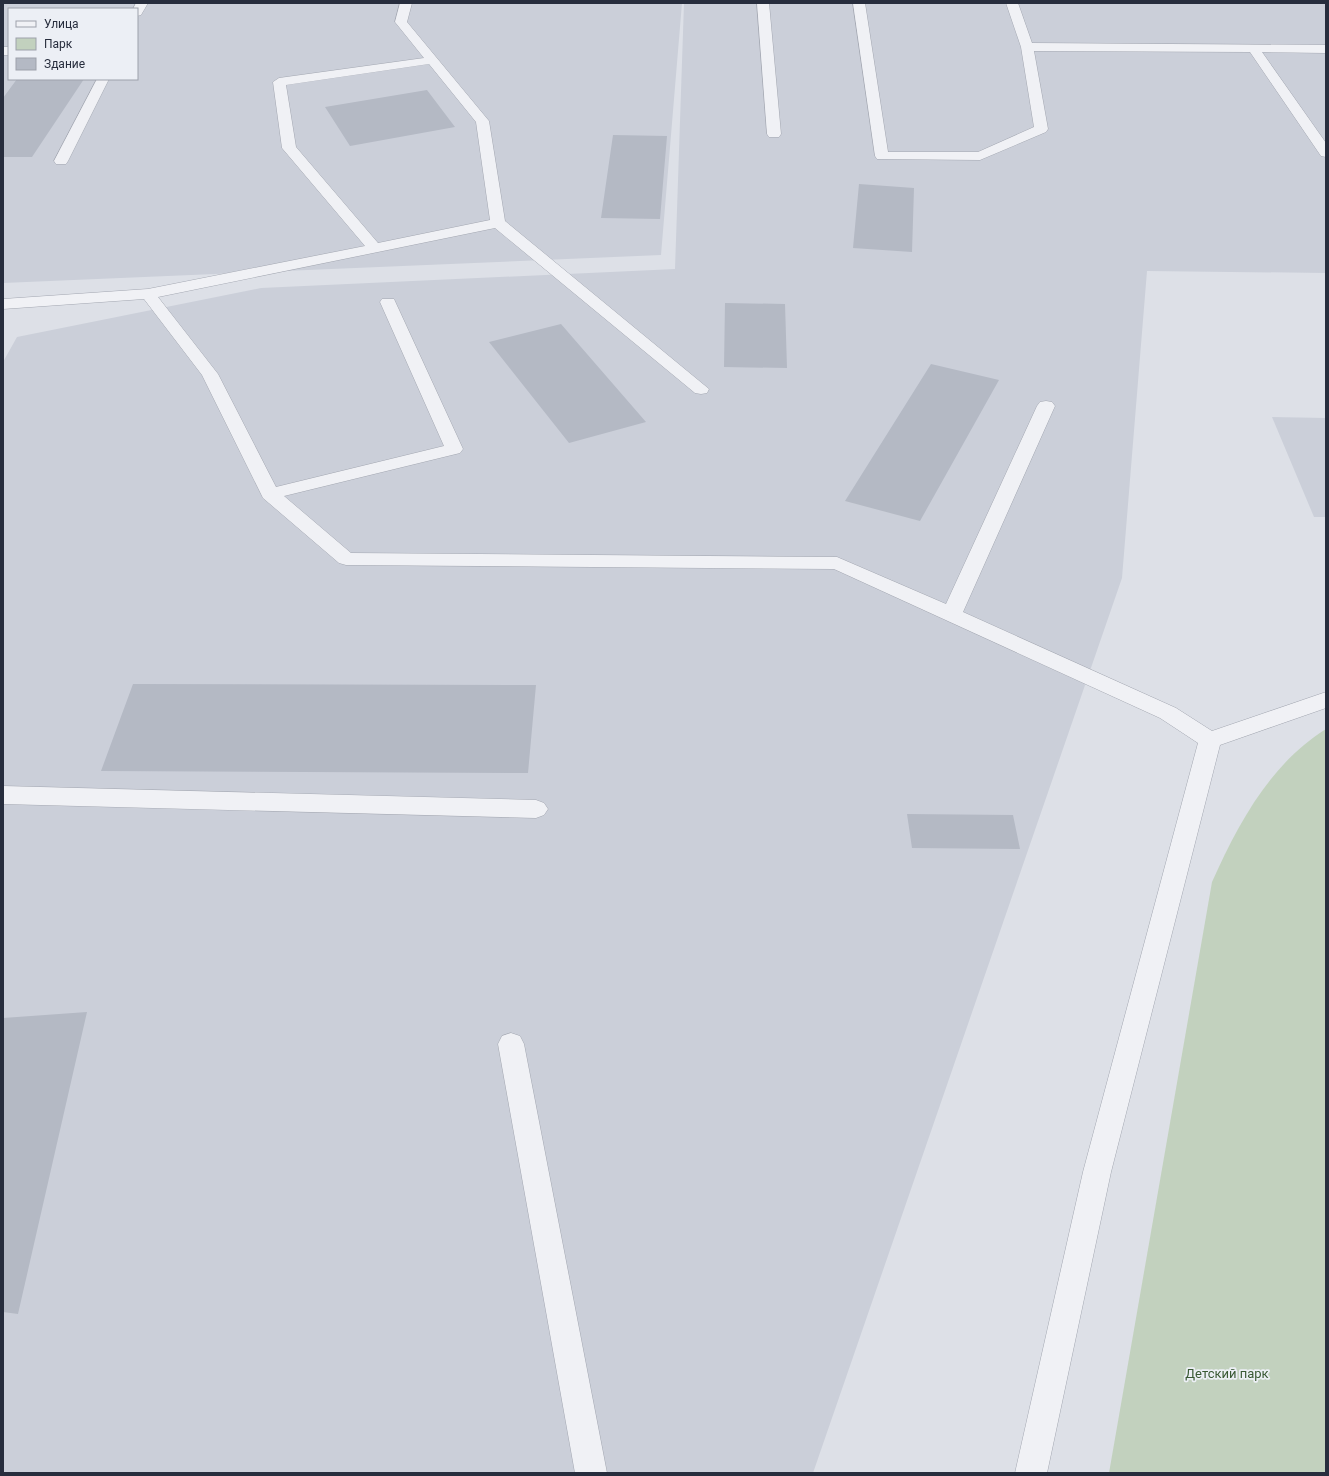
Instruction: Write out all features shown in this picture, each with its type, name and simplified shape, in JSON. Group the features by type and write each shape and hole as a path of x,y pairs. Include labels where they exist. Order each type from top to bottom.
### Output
{"lane":[{"path":"406,3 401,22 482,122 498,223 701,389"},
{"path":"763,3 774,134"},
{"path":"859,3 882,156 980,156 1041,129 1027,47 1012,3"},
{"path":"1027,47 1326,49"},
{"path":"1253,48 1326,153"},
{"path":"375,248 289,148 279,82 432,60"},
{"path":"61,161 102,80"},
{"path":"3,304 148,294 498,223"},
{"path":"148,294 210,374 270,494 346,559 837,563 1168,713 1210,740"},
{"path":"270,494 454,449 388,302"},
{"path":"951,615 1046,406"},
{"path":"1210,740 1326,700"},
{"path":"1031,1473 1098,1172 1210,740"},
{"path":"3,795 536,809"},
{"path":"511,1044 590,1473"}],"shaded area":[{"path":"3,3 682,3 661,255 3,283"},
{"path":"684,3 1326,3 1326,273 1147,271 1122,578 813,1473 3,1473 3,362 17,337 261,288 675,269"},
{"path":"1272,417 1326,418 1326,517 1314,517"}],"green space":[{"name":"Детский парк","path":"1326,729 1326,1473 1109,1473 1212,882 1245,817 1272,777 1306,743"}],"building":[{"path":"16,80 83,80 32,157 3,157 3,98"},
{"path":"427,90 455,127 350,146 325,107"},
{"path":"613,135 667,136 660,219 601,218"},
{"path":"859,184 914,188 912,252 853,248"},
{"path":"725,303 785,304 787,368 724,367"},
{"path":"561,324 646,422 569,443 489,342"},
{"path":"931,364 999,380 920,521 845,501"},
{"path":"133,684 536,685 528,773 101,771"},
{"path":"907,814 1013,815 1020,849 912,848"},
{"path":"87,1012 18,1314 3,1312 3,1018"}]}
